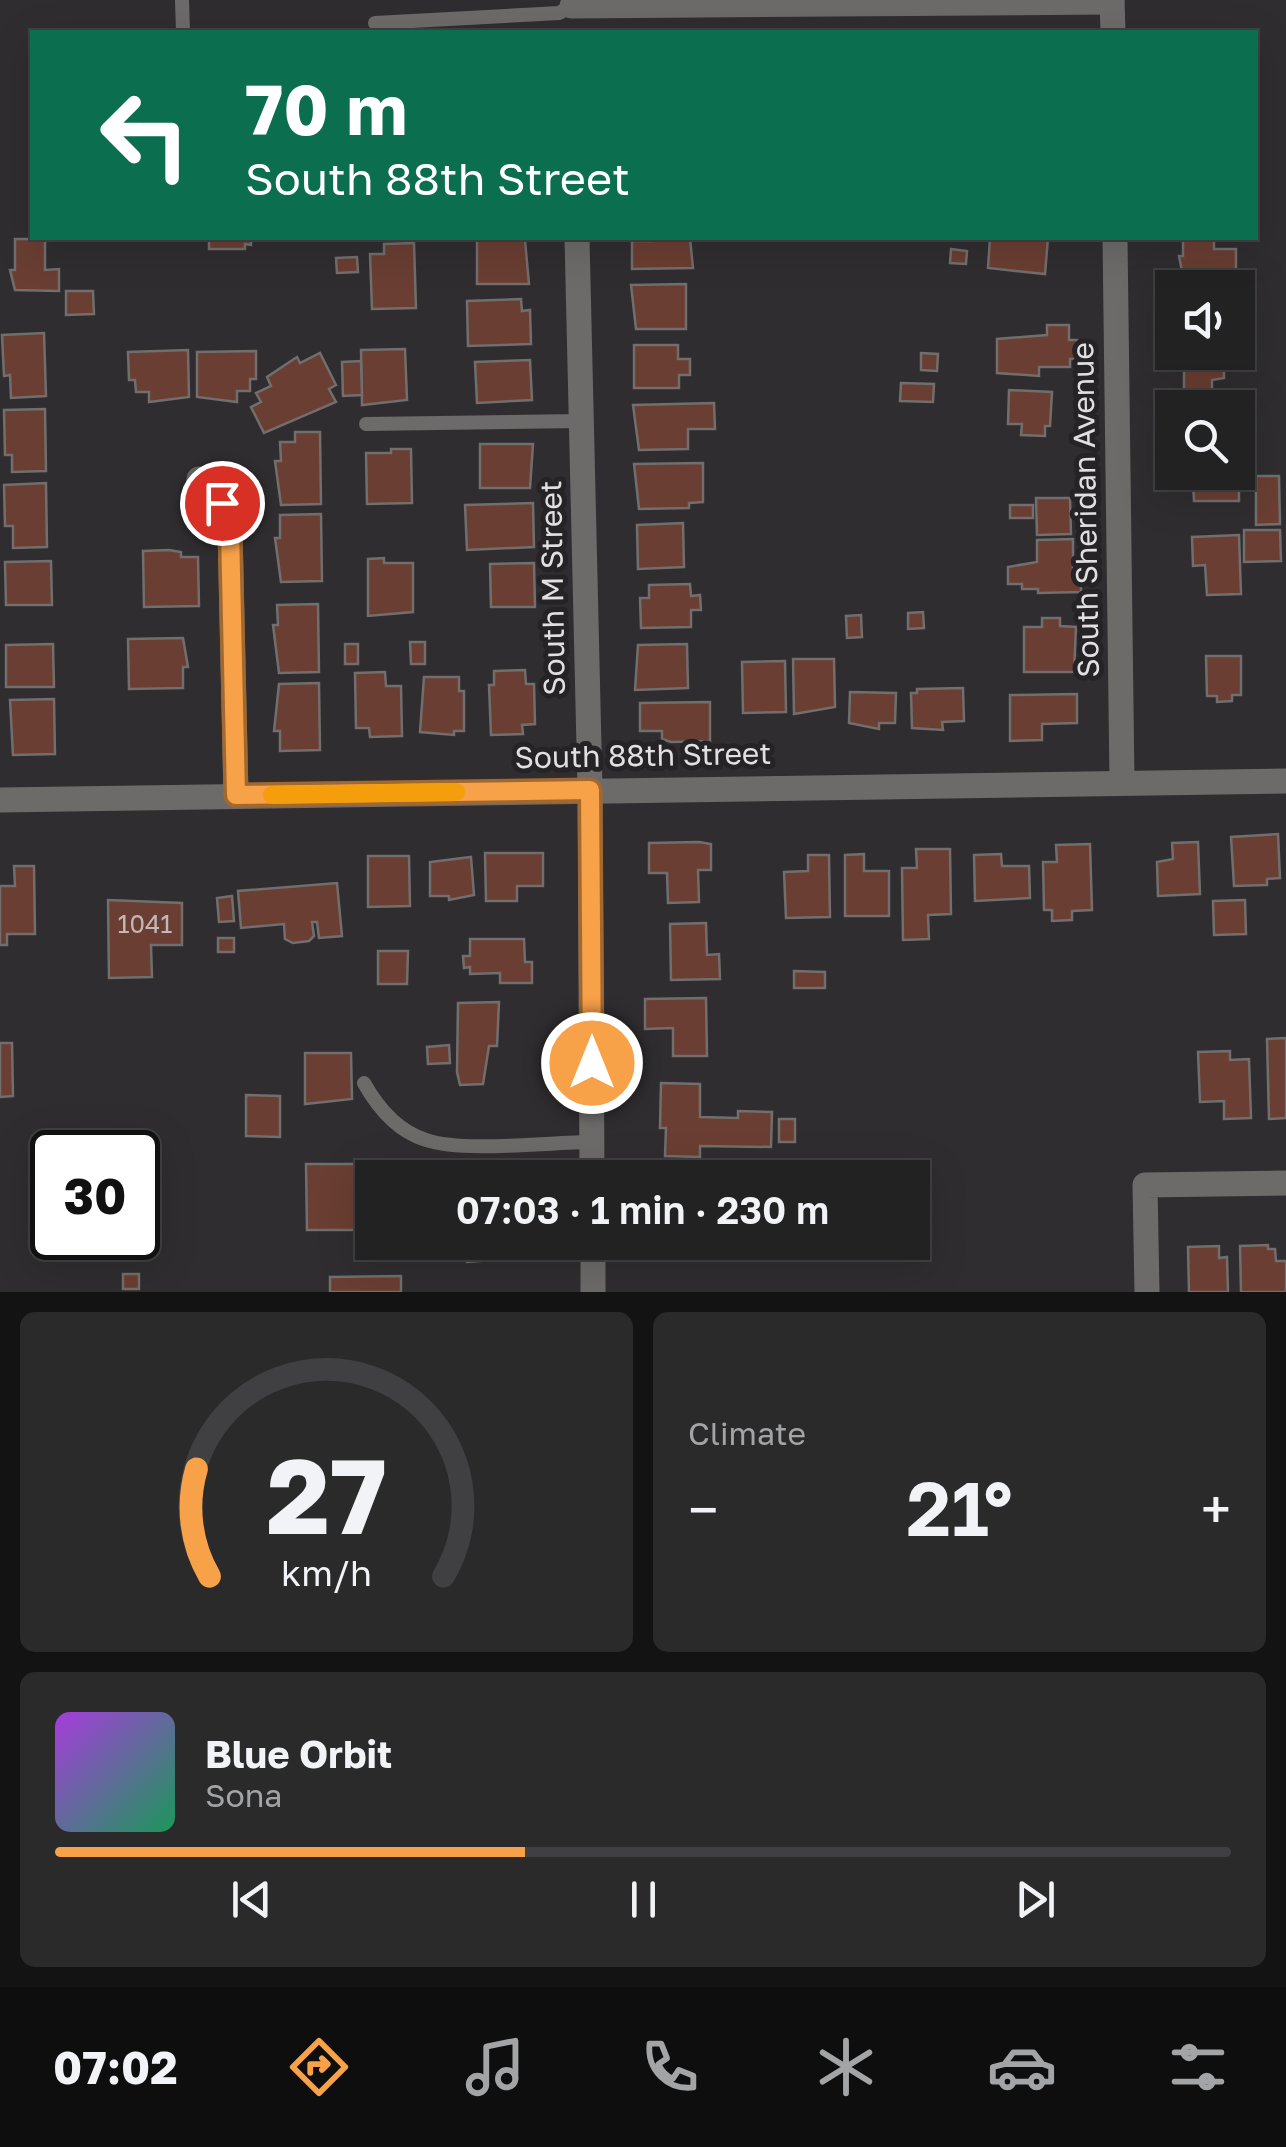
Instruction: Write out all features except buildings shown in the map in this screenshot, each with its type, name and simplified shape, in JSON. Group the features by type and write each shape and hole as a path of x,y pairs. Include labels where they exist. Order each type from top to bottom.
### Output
{"street":[{"path":"572,13 829,2 1112,1 1113,30"},
{"name":"South M Street","path":"577,240 590,790 592,1160"},
{"name":"South Sheridan Avenue","path":"1115,240 1122,782"},
{"path":"199,479 222,503 230,530 236,795"},
{"name":"South 88th Street","path":"0,800 1286,782"},
{"path":"1147,1292 1144,1185 1286,1183"},
{"path":"593,1260 593,1292"}],"lane":[{"path":"182,0 183,30"},
{"path":"375,22 572,13"},
{"path":"366,424 581,421"},
{"path":"364,1083 375,1104 393,1122 425,1140 450,1144 592,1142"}],"slow traffic":[{"path":"272,795 456,792"}],"route":[{"path":"222,503 230,530 236,795 590,790 592,1063"}]}
